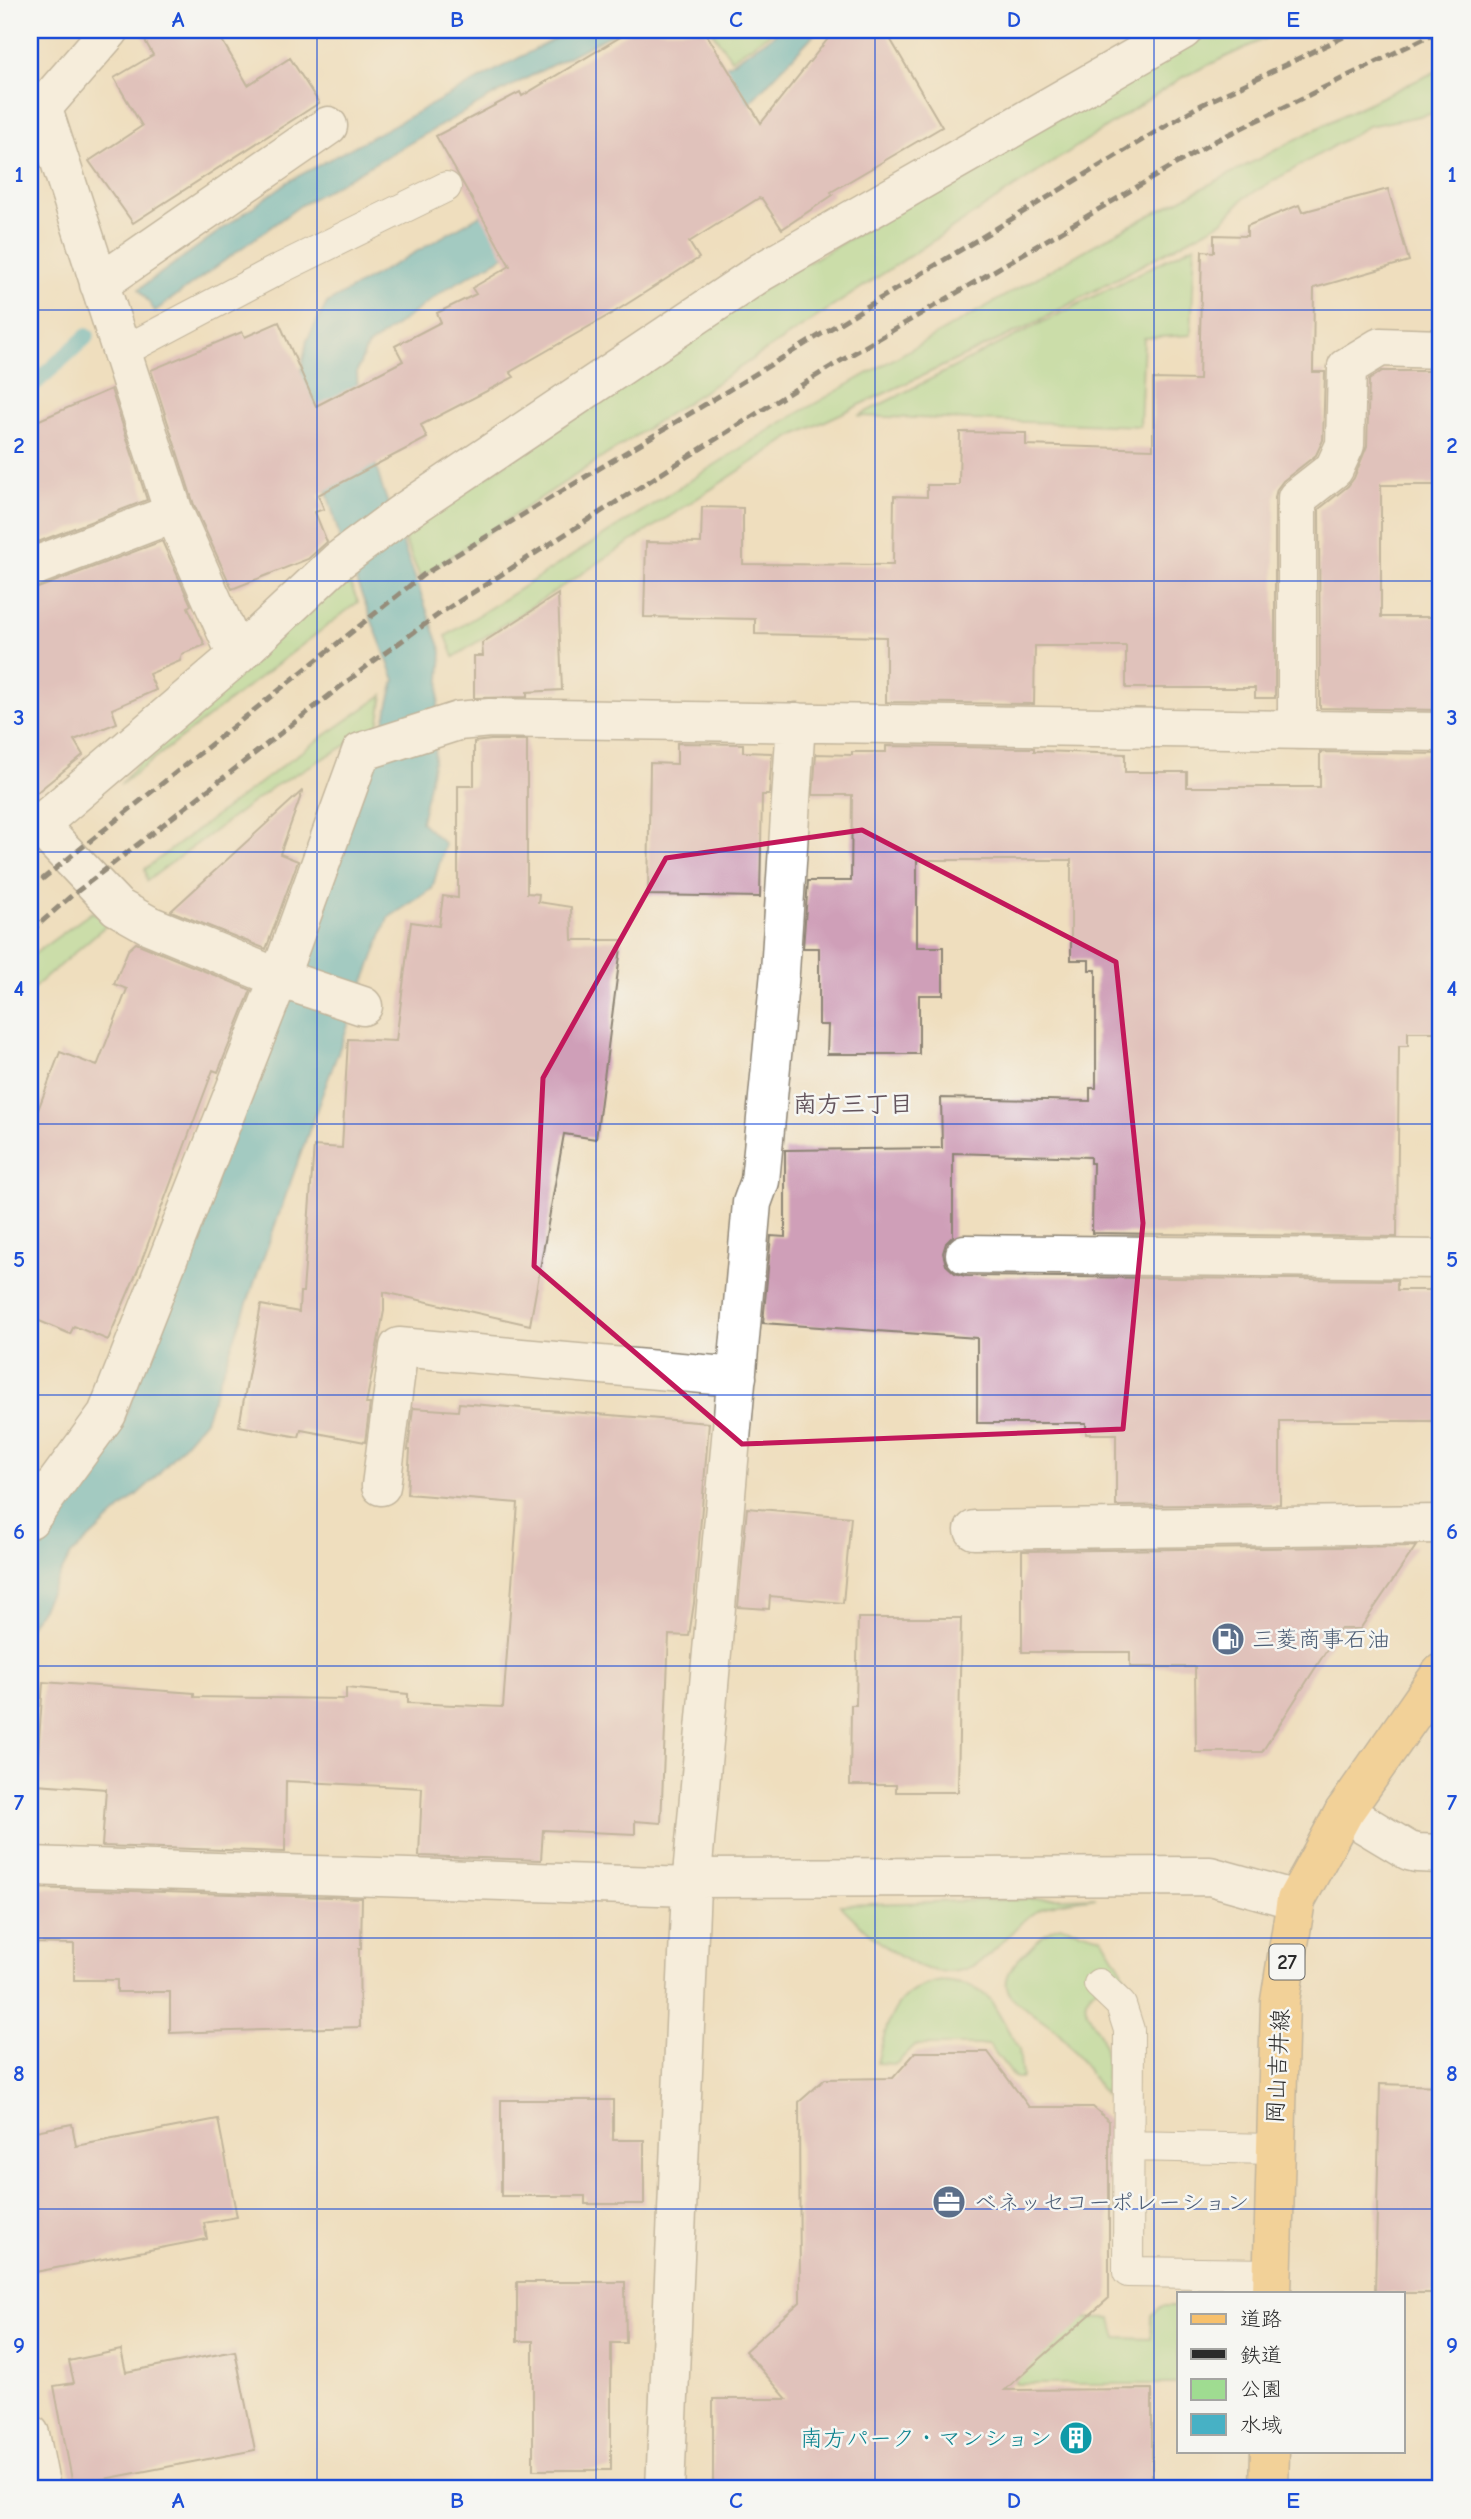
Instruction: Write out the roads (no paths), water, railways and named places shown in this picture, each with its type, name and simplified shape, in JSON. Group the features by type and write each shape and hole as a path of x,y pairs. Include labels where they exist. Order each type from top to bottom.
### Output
{"main road":[{"name":"岡山吉井線","path":"1272,2284 1280,2001 1296,1900 1344,1812 1441,1673"},
{"path":"1269,2489 1270,2452"}],"street":[{"path":"110,30 36,114 99,284 173,513 237,656"},
{"path":"360,1005 283,980 149,925 117,907 35,827 237,656 338,561 401,514 761,272 1183,30"},
{"path":"99,284 328,126"},
{"path":"1297,730 1297,498 1334,469 1345,445 1347,367 1380,347 1441,349"},
{"path":"30,568 173,513"},
{"path":"30,1519 107,1414 283,980 361,752 441,725 490,718 1441,732"},
{"path":"665,2489 691,1883 752,1203 760,1181 780,972 796,723"},
{"path":"965,1254 1441,1259"},
{"path":"381,1486 398,1347 737,1377"},
{"path":"974,1530 1441,1524"},
{"path":"1344,1812 1409,1851 1441,1854"},
{"path":"30,1866 691,1883 1210,1876 1296,1900"},
{"path":"30,2434 41,2489"}],"lane":[{"path":"122,352 276,270 446,187"},
{"path":"1099,1984 1121,2005 1129,2030 1128,2272 1272,2284"},
{"path":"1129,2146 1274,2149"}],"water":[{"path":"571,30 620,30 498,93 301,205 155,311 139,289 289,181"},
{"path":"777,30 818,30 741,112 618,192 446,289 367,347 357,371 358,402 382,487 442,652 434,760 421,822 445,844 432,889 388,918 205,1420 153,1480 70,1556 30,1625 30,1546 122,1424 373,764 395,680 341,542 305,413 300,376 307,340 327,303 618,136 774,35"}],"waterway":[{"path":"30,388 87,336"}],"railway":[{"path":"30,889 423,575 1197,107 1358,30"},
{"path":"30,932 70,897 371,663 442,612 832,366 1215,141 1441,30"}],"place":[{"name":"三菱商事石油","path":"1228,1639"},
{"name":"ベネッセコーポレーション","path":"949,2202"},
{"name":"南方パーク・マンション","path":"1076,2438"}],"district":[{"name":"南方三丁目","path":"853,1104"}]}
